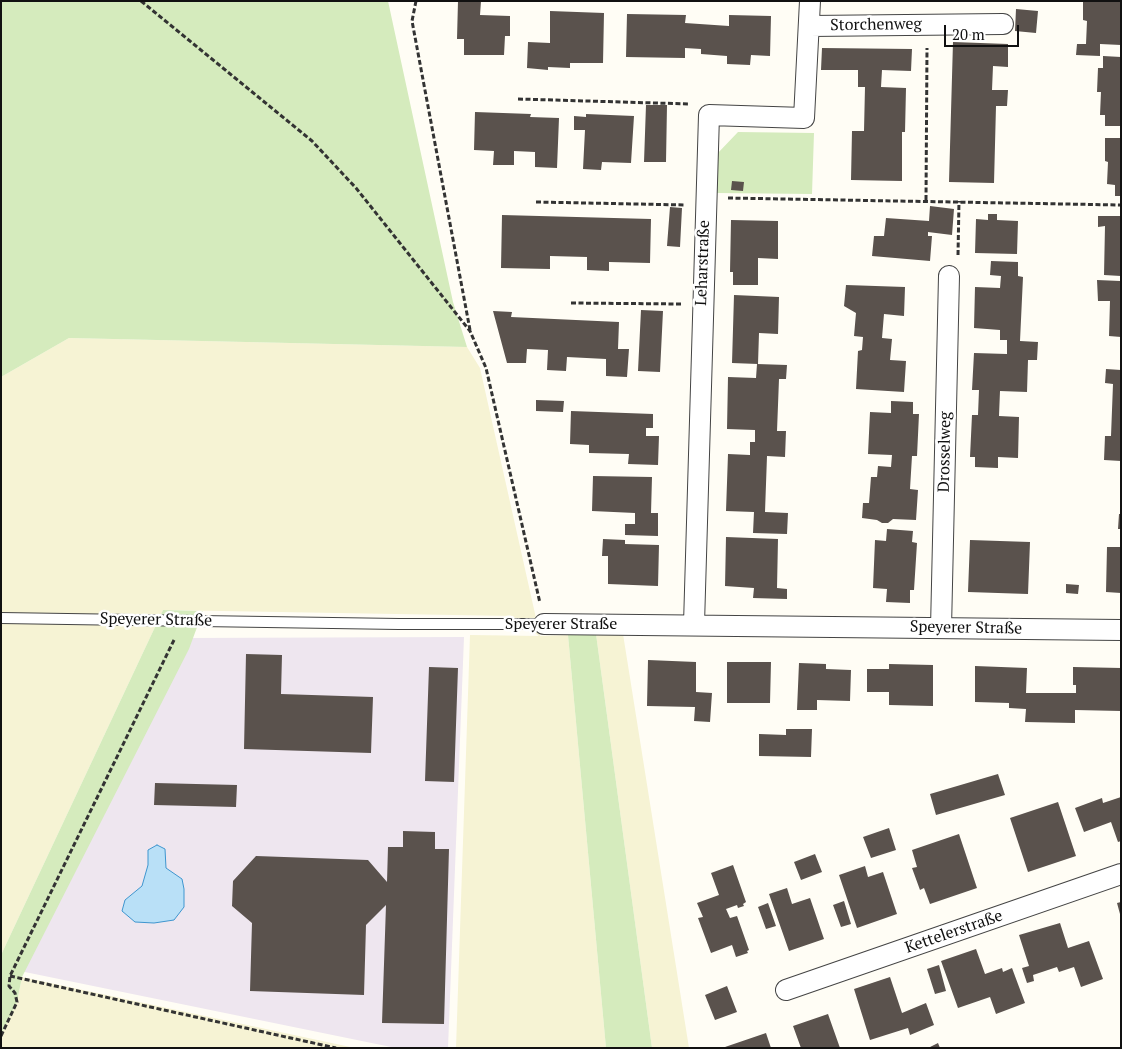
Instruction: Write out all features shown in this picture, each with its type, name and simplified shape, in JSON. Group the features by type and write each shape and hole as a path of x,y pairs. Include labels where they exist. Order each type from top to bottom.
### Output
{"street":[{"path":"709,115 804,118 810,1"},
{"name":"Storchenweg","path":"810,26 1003,24"},
{"name":"Leharstraße","path":"694,624 709,115"},
{"name":"Drosselweg","path":"941,628 949,276"},
{"name":"Speyerer Straße","path":"544,624 694,624 1121,630"},
{"name":"Kettelerstraße","path":"786,990 1121,874"}],"lane":[{"name":"Speyerer Straße","path":"1,618 399,624 544,624"}],"path":[{"path":"141,1 312,141 356,188 470,331"},
{"path":"416,1 412,21 470,331 486,368 540,598 544,624"},
{"path":"926,200 928,24"},
{"path":"518,99 688,103 709,115"},
{"path":"536,202 926,200 1121,205"},
{"path":"949,276 958,258 959,201"},
{"path":"571,303 702,304"},
{"path":"1,1036 17,1002 15,993 9,986 10,976 184,620"},
{"path":"10,976 336,1048"}],"shaded area":[{"path":"69,338 467,347 480,368 540,636 568,635 606,1048 456,1048 470,635 539,636 512,616 163,610 1,955 1,377"},
{"path":"596,634 623,634 689,1048 652,1048"},
{"path":"464,637 448,1048 396,1048 20,971 185,638"},
{"path":"22,977 355,1048 1,1048 1,1035 17,1002"}],"green space":[{"path":"1,1 388,1 453,302 467,347 69,338 1,377"},
{"path":"738,132 814,133 812,194 716,193 716,155"},
{"path":"163,610 203,611 189,649 22,977 17,1002 1,1035 1,955"},
{"path":"596,634 652,1048 606,1048 568,635"}],"water":[{"path":"157,845 165,849 166,868 182,879 184,907 174,920 154,923 135,922 122,911 125,900 142,886 148,865 148,850"}],"building":[{"path":"458,1 481,1 480,15 510,16 510,36 505,36 504,55 464,55 464,39 457,39"},
{"path":"1083,1 1121,1 1121,45 1100,44 1100,56 1076,55 1077,44 1086,44 1087,21 1083,20"},
{"path":"1016,9 1038,11 1036,33 1015,31"},
{"path":"550,11 604,13 603,63 570,63 570,68 548,67 548,70 527,68 528,42 550,43"},
{"path":"627,14 686,15 685,23 729,26 729,15 771,16 770,56 751,55 750,65 727,64 727,56 701,54 701,49 685,48 685,58 626,57"},
{"path":"953,42 1008,44 1008,67 993,66 992,90 1008,90 1007,106 996,106 994,183 949,182"},
{"path":"822,48 912,49 911,71 882,70 881,87 906,88 905,132 902,132 902,181 851,180 852,131 864,131 865,87 858,87 858,70 821,70"},
{"path":"1103,56 1121,57 1121,126 1105,126 1105,115 1100,115 1101,92 1097,92 1098,68 1103,68"},
{"path":"646,105 667,105 666,162 644,162"},
{"path":"475,112 531,114 530,117 559,118 557,168 535,167 535,152 514,151 514,165 493,165 494,151 474,150"},
{"path":"586,114 634,116 631,163 602,162 601,170 583,169 585,130 574,130 574,116 586,117"},
{"path":"1105,138 1121,138 1121,196 1115,196 1115,185 1107,184 1108,162 1105,161"},
{"path":"732,181 744,182 743,191 731,190"},
{"path":"930,206 954,209 952,235 928,232 928,236 932,236 930,261 872,256 874,236 884,236 886,218 929,221"},
{"path":"670,207 682,208 680,247 667,246"},
{"path":"988,214 997,214 997,220 1018,221 1017,254 975,253 976,219 988,220"},
{"path":"502,215 651,219 650,263 609,262 609,271 587,270 587,257 550,256 550,269 501,268"},
{"path":"1098,216 1120,216 1121,276 1104,275 1105,226 1098,227"},
{"path":"731,220 778,221 778,259 758,258 758,285 733,285 733,272 730,272"},
{"path":"991,261 1018,262 1018,276 1023,277 1020,341 1038,342 1037,360 1028,360 1027,392 1000,391 999,416 1019,417 1018,458 998,457 998,468 975,467 975,457 970,457 972,415 978,415 979,390 972,390 974,353 1007,354 1007,340 1000,340 1000,330 974,328 975,287 1000,288 1001,276 990,275"},
{"path":"1097,280 1120,281 1121,337 1109,336 1110,301 1098,301"},
{"path":"846,285 905,287 904,316 884,314 882,338 892,339 890,360 906,361 904,392 856,389 858,351 862,350 863,337 854,336 856,313 844,306"},
{"path":"734,295 779,297 778,334 759,333 758,364 732,363"},
{"path":"641,310 663,311 660,372 638,371"},
{"path":"493,311 512,312 511,317 619,322 618,349 629,349 627,377 606,376 606,359 567,357 566,371 547,370 548,350 527,349 526,363 507,363"},
{"path":"757,364 787,365 786,379 779,379 777,431 786,431 785,457 767,456 765,512 788,513 787,534 753,533 754,512 726,511 728,454 750,455 750,442 755,442 755,430 727,429 728,377 756,378"},
{"path":"1106,369 1121,370 1121,461 1104,460 1105,436 1111,436 1113,384 1105,383"},
{"path":"536,400 564,401 563,412 536,411"},
{"path":"891,401 913,402 913,414 919,414 917,456 912,456 910,489 918,490 916,520 893,519 888,523 882,523 877,520 862,518 863,503 869,503 871,477 877,477 878,466 891,467 892,455 868,454 870,412 891,413"},
{"path":"571,411 653,414 653,428 646,428 646,436 659,436 658,465 628,464 629,454 589,453 589,445 570,444"},
{"path":"593,476 652,477 651,513 658,513 658,536 625,535 625,524 635,524 635,513 592,511"},
{"path":"1119,514 1121,514 1121,529 1118,529"},
{"path":"887,529 913,531 912,542 917,543 914,590 910,590 910,603 886,602 887,589 873,588 875,540 886,541"},
{"path":"726,537 778,539 777,588 787,589 787,599 753,598 754,588 725,586"},
{"path":"603,539 625,540 625,544 659,545 658,586 608,584 608,556 602,556"},
{"path":"970,540 1030,542 1028,594 968,592"},
{"path":"1107,547 1121,547 1121,593 1106,592"},
{"path":"1066,584 1079,585 1078,594 1066,593"},
{"path":"246,654 282,655 281,694 373,697 371,753 244,749"},
{"path":"648,660 696,662 696,692 712,693 710,722 694,721 695,707 647,706"},
{"path":"727,662 771,662 770,703 727,703"},
{"path":"799,663 826,664 826,669 851,670 850,701 817,700 817,710 797,710"},
{"path":"889,664 933,665 933,706 889,705 889,692 867,692 867,669 889,669"},
{"path":"975,666 1027,668 1026,693 1076,693 1076,685 1073,685 1073,667 1121,668 1121,711 1075,710 1075,723 1025,722 1026,709 1009,708 1009,703 975,702"},
{"path":"429,667 458,668 454,782 425,781"},
{"path":"786,729 812,729 811,757 759,756 759,734 786,735"},
{"path":"998,774 1005,795 936,815 930,794"},
{"path":"155,783 237,785 236,807 154,805"},
{"path":"1121,797 1121,841 1118,842 1111,822 1084,832 1075,808 1102,798 1103,803"},
{"path":"1058,802 1076,856 1028,872 1010,818"},
{"path":"889,828 896,850 871,858 863,837"},
{"path":"403,831 435,832 435,849 449,849 444,1024 382,1023 386,905 366,925 364,995 250,991 252,923 232,906 233,881 256,856 368,860 387,882 388,847 403,847"},
{"path":"959,834 977,888 930,904 924,888 920,890 912,868 917,867 912,850"},
{"path":"815,854 822,872 801,880 794,862"},
{"path":"733,865 746,902 743,904 744,906 738,908 737,905 726,909 730,918 737,916 749,950 747,951 748,953 736,957 732,945 711,953 698,918 703,917 697,903 719,895 711,873"},
{"path":"865,866 868,877 883,872 897,914 857,928 839,875"},
{"path":"787,888 792,904 810,898 824,939 789,951 769,894"},
{"path":"844,901 851,924 841,927 833,905"},
{"path":"1121,902 1121,914 1120,914 1117,903"},
{"path":"768,903 776,926 766,929 758,907"},
{"path":"1060,923 1068,948 1089,941 1103,979 1081,987 1074,967 1059,972 1057,967 1033,975 1034,981 1027,983 1022,968 1029,966 1019,935"},
{"path":"976,949 985,974 1002,968 1003,972 1012,968 1025,1003 996,1014 990,997 958,1008 941,961"},
{"path":"939,965 946,991 935,994 927,969"},
{"path":"890,977 902,1013 926,1003 934,1025 910,1035 908,1028 870,1040 854,989"},
{"path":"727,986 737,1012 715,1020 705,995"},
{"path":"828,1014 840,1048 801,1048 793,1026"},
{"path":"766,1033 771,1048 725,1048 725,1047"},
{"path":"938,1043 940,1048 928,1048"}]}
